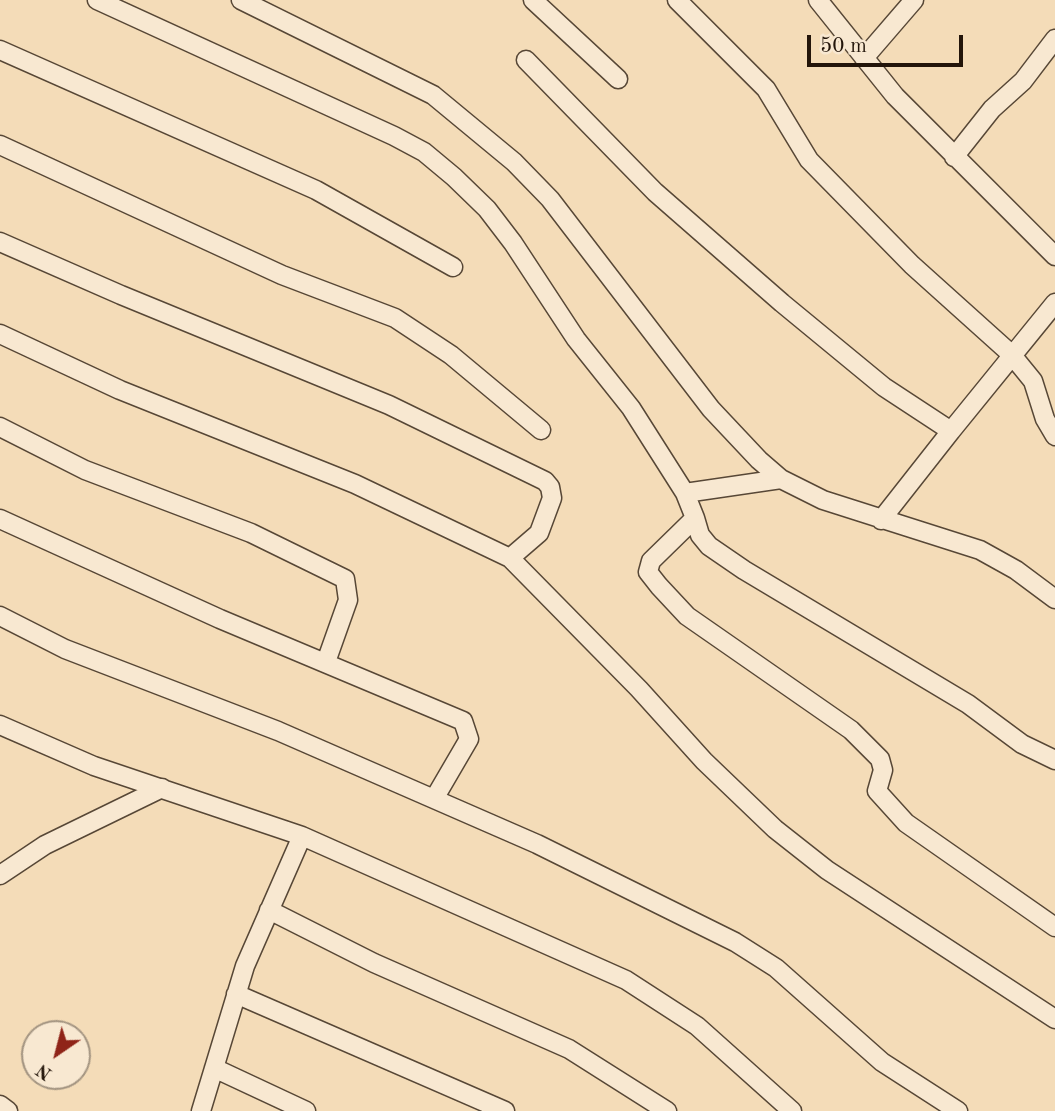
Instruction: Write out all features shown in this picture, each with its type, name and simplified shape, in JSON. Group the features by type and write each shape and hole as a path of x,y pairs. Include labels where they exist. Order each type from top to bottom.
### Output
{"street":[{"path":"97,0 394,135 424,152 487,209 513,243 576,339 631,408 685,494 700,535 709,546 744,570 968,704 1022,744 1055,760"},
{"path":"241,0 433,95 496,147 550,199 727,426 782,479 823,500 980,550 1016,570 1055,599"},
{"path":"533,0 618,79"},
{"path":"677,0 766,89 809,160 912,265 1011,354 1033,381 1045,419 1055,436"},
{"path":"818,0 895,96 1055,256"},
{"path":"864,58 914,0"},
{"path":"0,50 316,190 453,267"},
{"path":"954,157 992,109 1052,51"},
{"path":"526,60 655,192 782,303 884,387 951,431"},
{"path":"0,145 282,275 395,318 451,355 541,430"},
{"path":"0,242 121,295 389,405 545,481 552,493 539,533 510,558"},
{"path":"881,520 1011,354 1055,303"},
{"path":"0,334 120,390 355,484 510,558 639,689 704,761 775,830 827,870 1055,1019"},
{"path":"0,427 85,470 251,533 345,579 348,600 326,662"},
{"path":"685,494 782,479"},
{"path":"695,519 652,561 648,572 659,586 687,616 851,730 880,759 883,770 877,791 906,823 1055,926"},
{"path":"0,520 220,619 463,721 469,739 434,799"},
{"path":"0,616 65,649 278,731 537,844 735,942 776,968 882,1062 958,1111"},
{"path":"0,725 71,757 302,835 636,986 697,1026 792,1111"},
{"path":"0,875 45,845 162,788"},
{"path":"201,1111 236,994 302,835"},
{"path":"269,910 374,963 569,1049 667,1111"},
{"path":"236,994 506,1111"},
{"path":"214,1068 306,1111"},
{"path":"0,1105 8,1111"}]}
